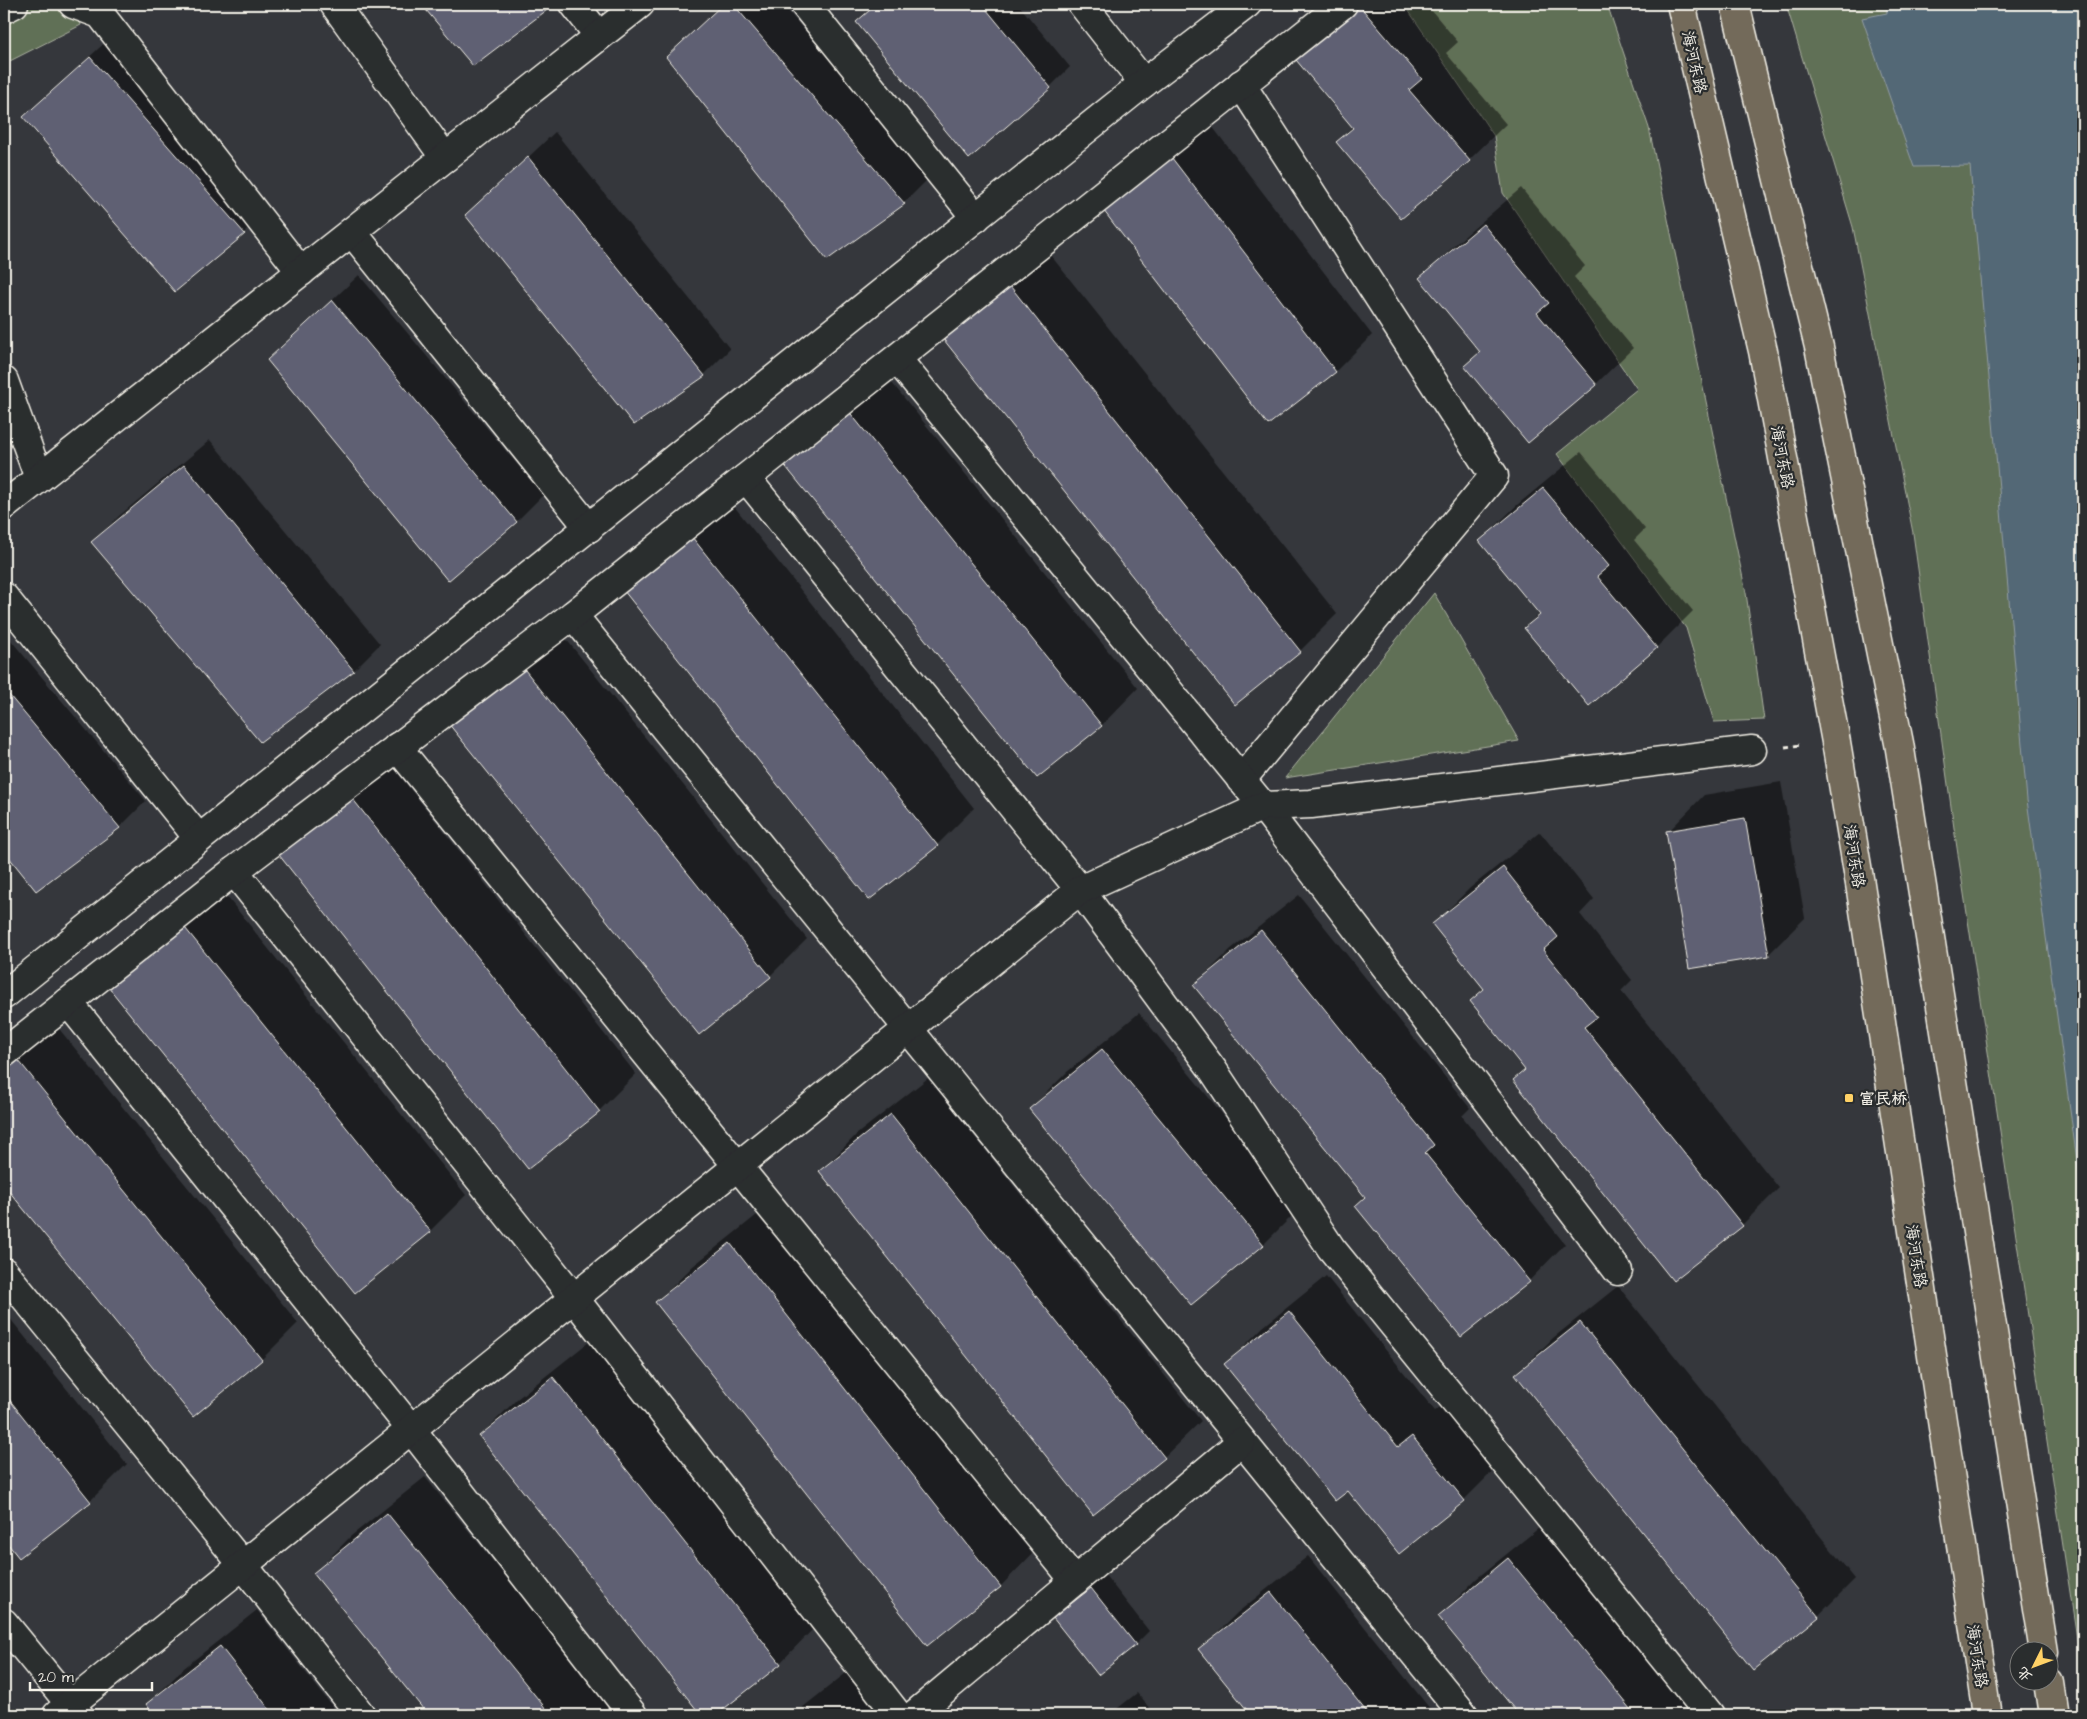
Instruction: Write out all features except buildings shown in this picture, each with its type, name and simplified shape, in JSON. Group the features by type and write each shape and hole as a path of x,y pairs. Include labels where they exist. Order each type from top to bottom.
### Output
{"main road":[{"name":"海河东路","path":"1681,4 1763,351 1836,742 1860,884 1987,1715"},
{"path":"1735,4 1819,347 1899,743 2042,1642"},
{"path":"2051,1692 2054,1715"}],"street":[{"path":"4,9 14,4"},
{"path":"73,4 100,14 301,272"},
{"path":"334,4 445,158"},
{"path":"574,4 599,36"},
{"path":"4,506 640,4"},
{"path":"804,4 976,218"},
{"path":"1082,4 1144,83"},
{"path":"4,996 1144,83 1247,4"},
{"path":"4,1053 234,871 574,615 1343,4"},
{"path":"1241,84 1494,476 1241,780"},
{"path":"352,232 589,528"},
{"path":"897,359 1263,806 1618,1271"},
{"path":"4,381 39,478"},
{"path":"746,478 1080,890 1213,1070 1331,1248 1710,1715"},
{"path":"4,597 199,839"},
{"path":"574,615 1241,1442 1464,1715"},
{"path":"397,748 1075,1581"},
{"path":"4,1623 68,1712 243,1565 1080,890 1263,806 1310,804 1752,750"},
{"path":"234,871 574,1298 898,1715"},
{"path":"68,1002 411,1429 633,1715"},
{"path":"4,1272 243,1565 361,1715"},
{"path":"914,1715 1241,1442"}],"green space":[{"path":"4,4 75,4 81,25 4,64"},
{"path":"1404,4 1607,4 1649,128 1746,593 1764,720 1714,722 1686,628 1557,454 1637,389 1503,193 1494,136"},
{"path":"1786,4 2083,4 2083,1678 1954,828 1913,533 1853,227"},
{"path":"1434,593 1519,741 1285,778"}],"water":[{"path":"1886,4 2083,4 2083,1204 2027,800 1970,166 1914,167 1862,18 1887,13"}],"place":[{"name":"富民桥","path":"1849,1098"}]}
